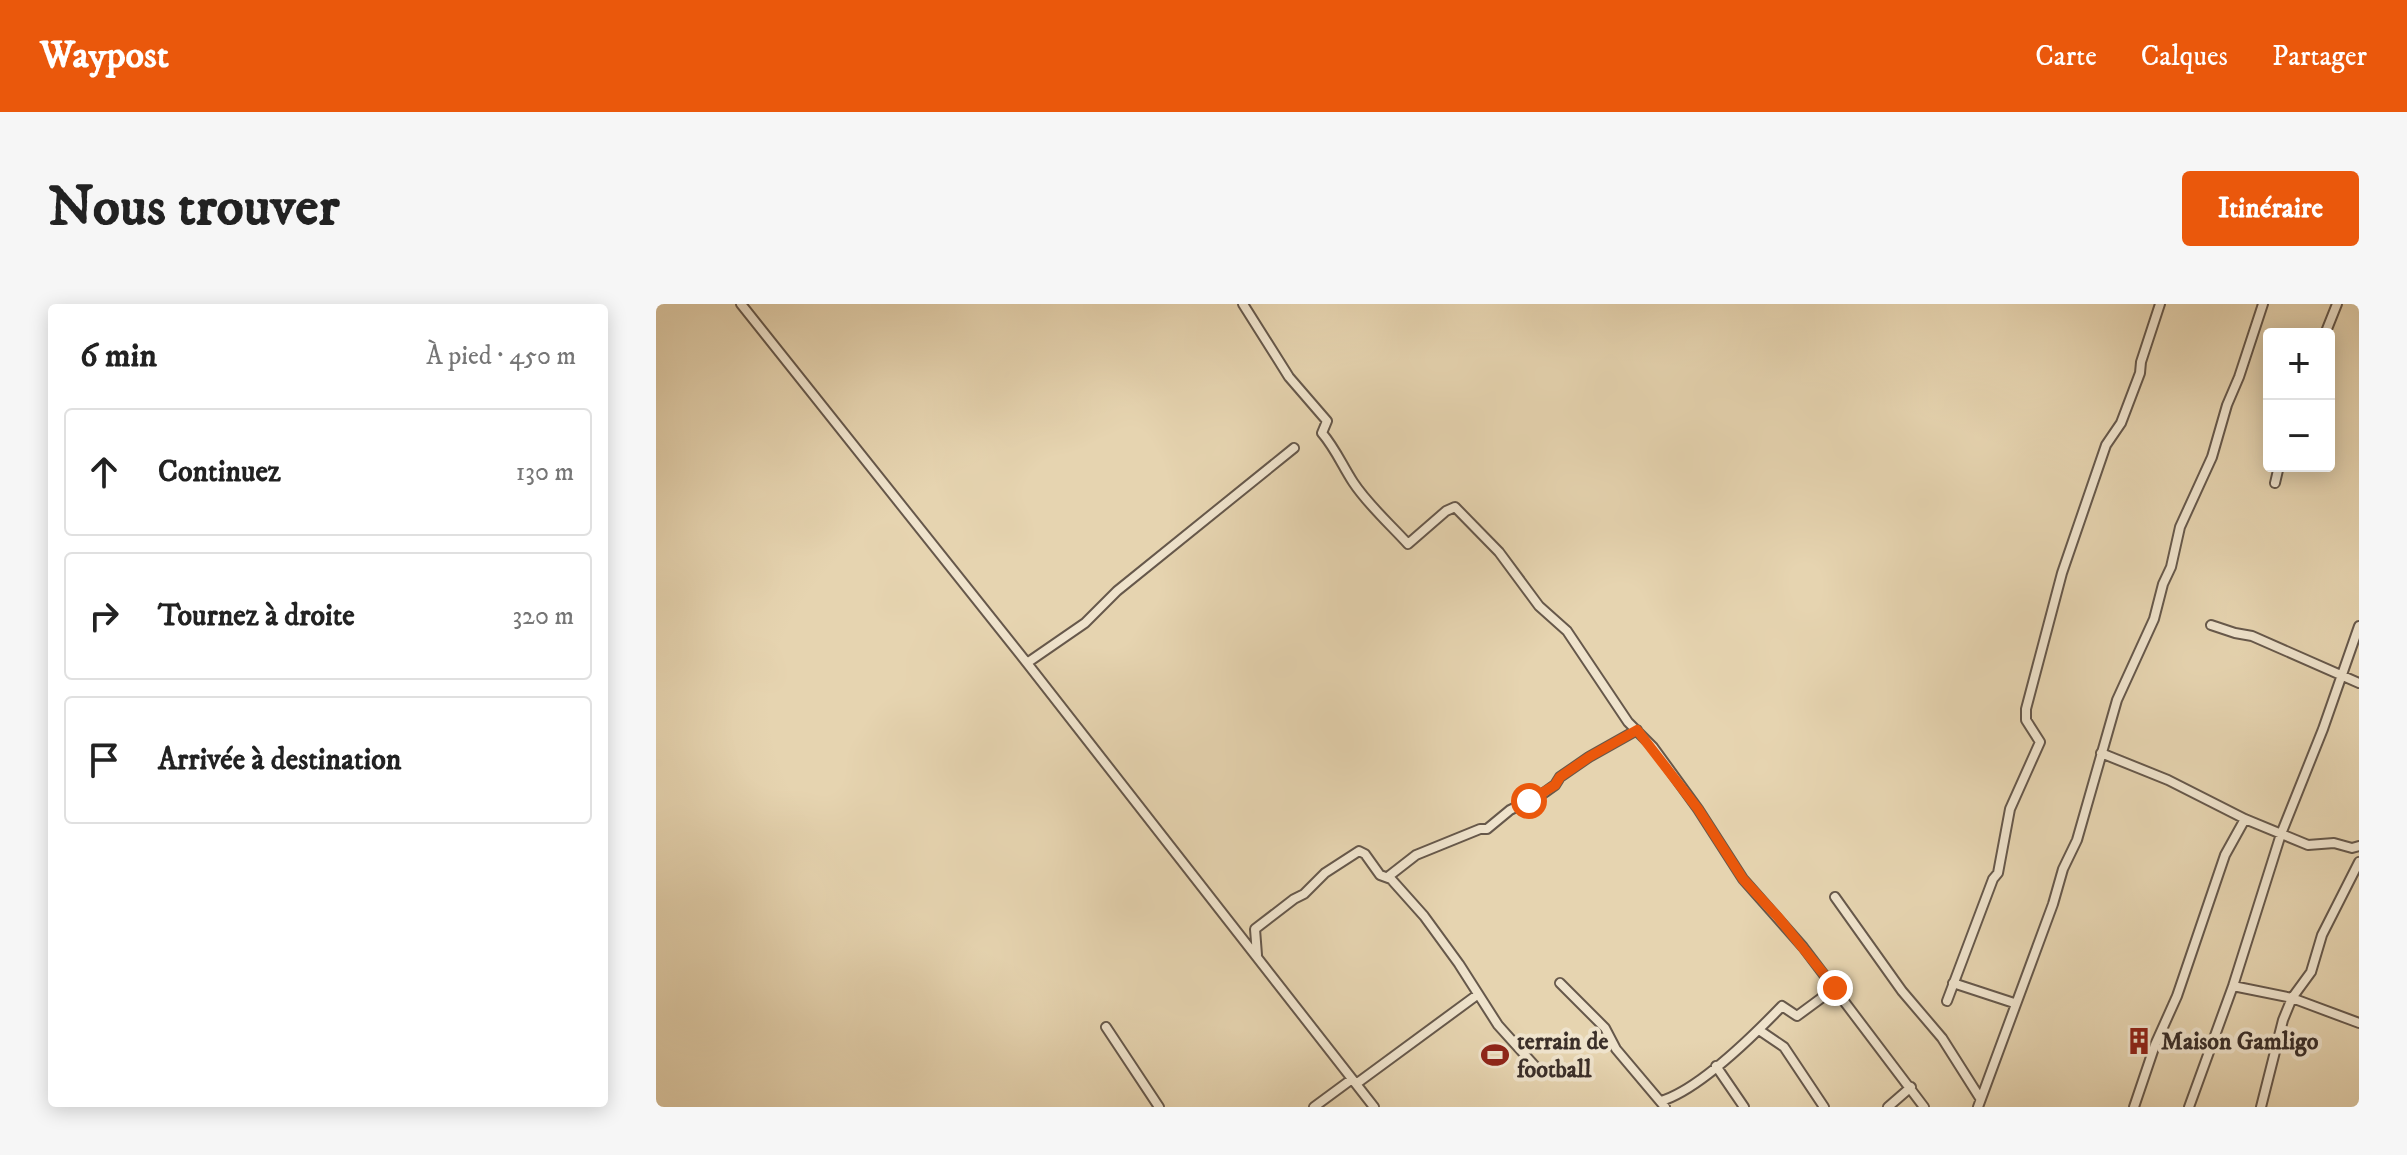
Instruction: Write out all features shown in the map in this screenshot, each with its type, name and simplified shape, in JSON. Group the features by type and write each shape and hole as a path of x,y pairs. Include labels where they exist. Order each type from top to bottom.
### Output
{"street":[{"path":"741,304 1374,1107"},
{"path":"1243,304 1289,377 1327,421 1322,433 1377,513 1408,544 1446,511 1455,507 1499,552 1539,606 1567,631 1628,722 1698,809 1743,879 1835,988 1924,1107"},
{"path":"1947,1001 1993,879 1998,873 2013,799 2040,742 2026,720 2026,709 2062,573 2106,445 2121,423 2140,373 2160,304"},
{"path":"1979,1102 2053,904 2063,869 2077,840 2117,700 2154,619 2180,527 2212,457 2263,304"},
{"path":"2327,328 2337,304"},
{"path":"1027,663 1085,623 1117,591 1294,448"},
{"path":"2275,483 2278,472"},
{"path":"2211,625 2252,636 2359,683"},
{"path":"2189,1107 2233,986 2281,834 2359,626"},
{"path":"1389,876 1416,855 1480,829 1487,829 1510,810 1541,795 1589,757 1637,730"},
{"path":"2101,753 2168,780 2245,819 2308,845 2334,843 2352,848 2359,846"},
{"path":"2134,1107 2155,1045 2177,996 2225,855 2245,819"},
{"path":"1242,938 1304,894 1325,873 1359,851 1365,854 1380,875 1389,876 1436,932 1498,1025 1543,1075"},
{"path":"2261,1107 2283,1020 2292,998 2311,972 2322,935 2359,862"},
{"path":"1835,897 1894,981 1942,1038 1979,1102"},
{"path":"1255,929 1257,958"},
{"path":"1560,983 1605,1028 1616,1049 1663,1104 1716,1066 1782,1006 1797,1016 1835,988"},
{"path":"1953,983 2014,1003"},
{"path":"2233,986 2292,998 2359,1023"},
{"path":"1314,1107 1477,995"},
{"path":"1106,1027 1159,1107"},
{"path":"1759,1030 1784,1047 1824,1107"},
{"path":"1716,1066 1744,1107"},
{"path":"1888,1107 1911,1087"}],"place":[{"name":"Maison Gamligo","path":"2139,1041"},
{"name":"terrain de football","path":"1495,1055"}],"route":[{"path":"1529,801 1598,751 1637,730 1698,809 1743,879 1835,988"}]}
